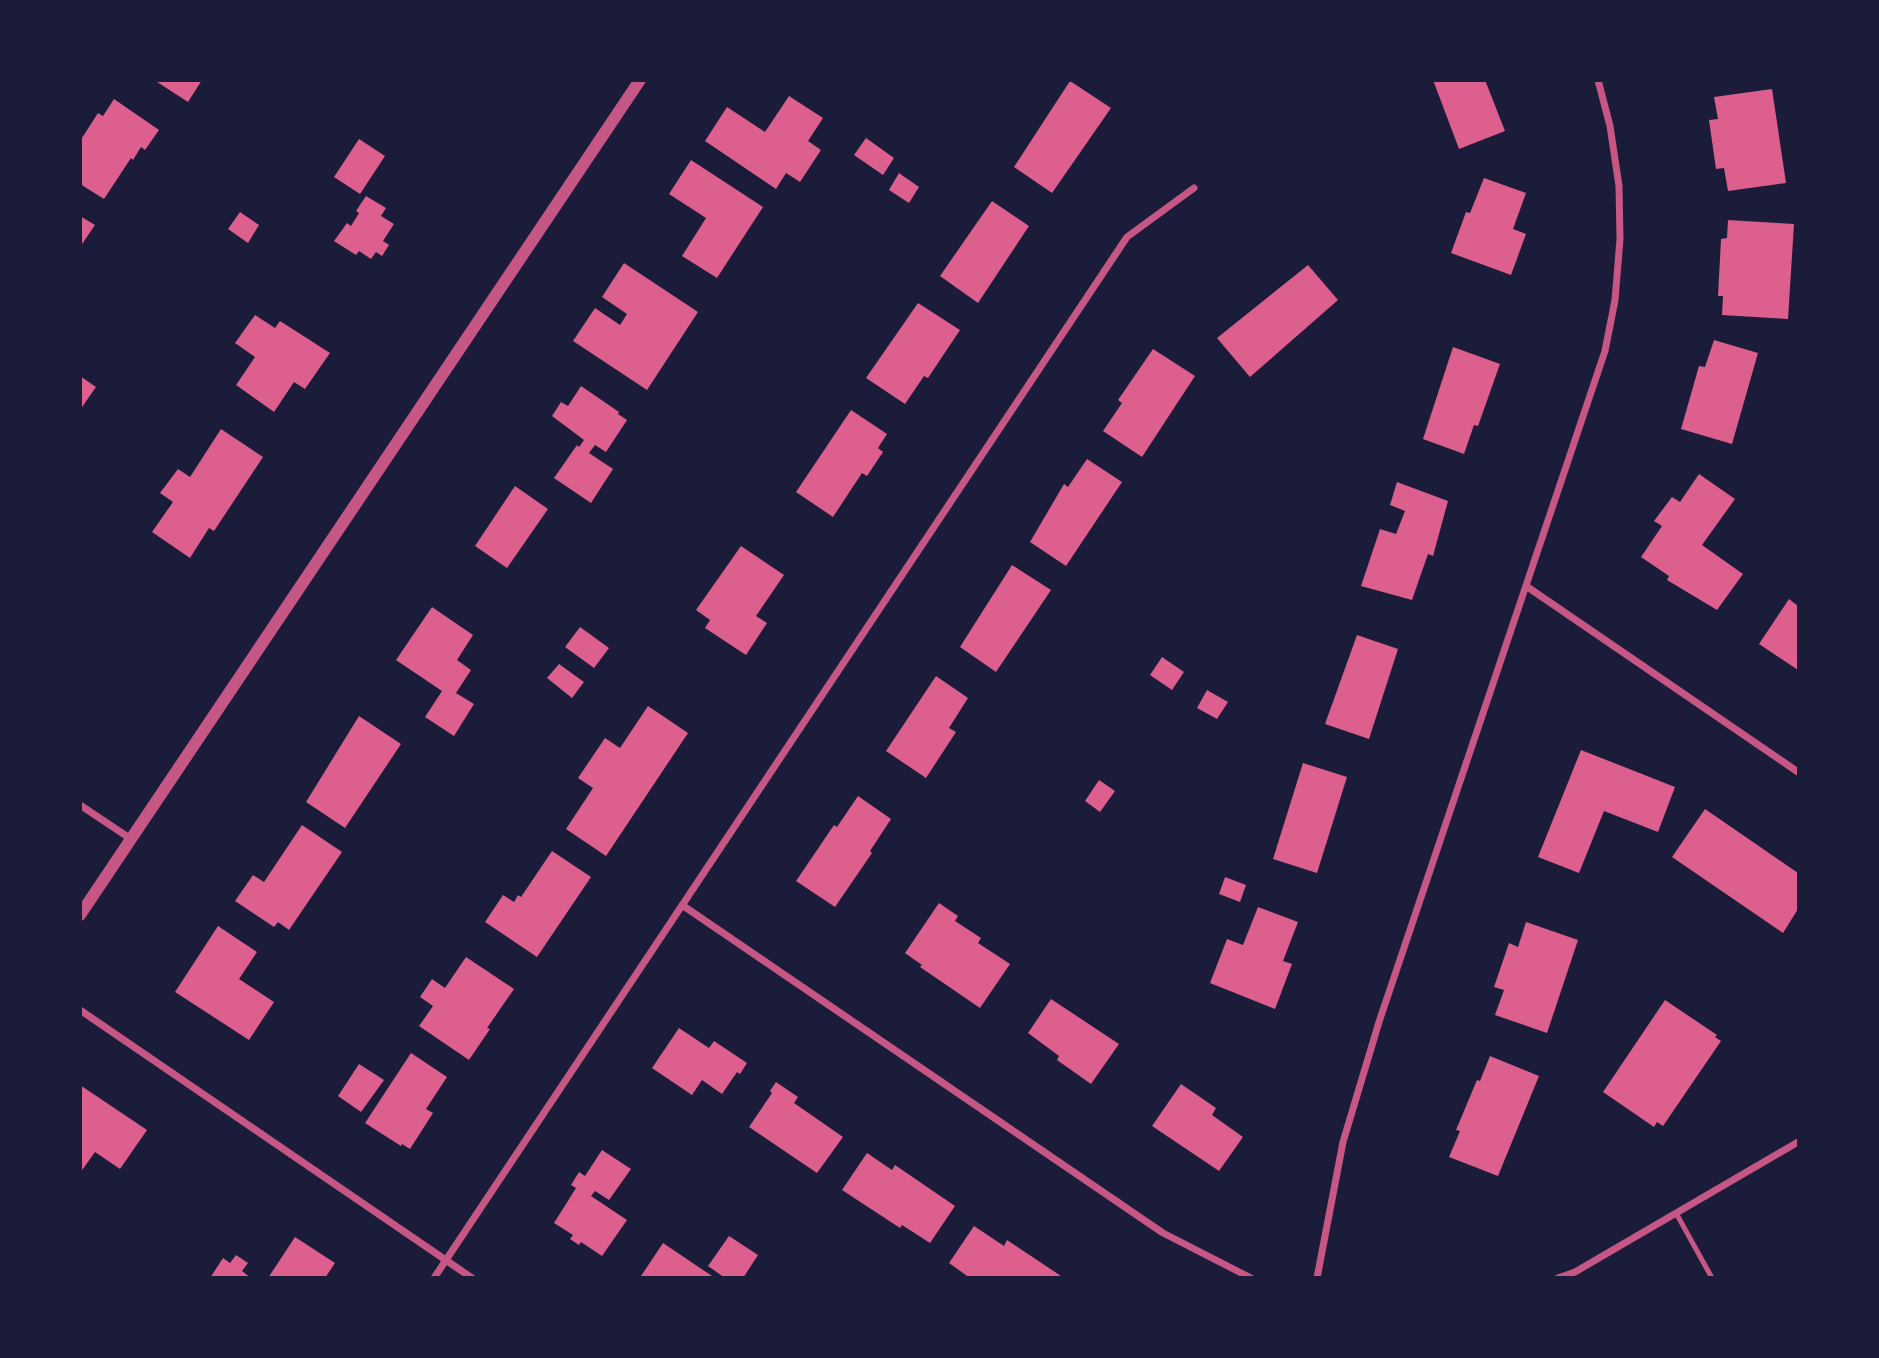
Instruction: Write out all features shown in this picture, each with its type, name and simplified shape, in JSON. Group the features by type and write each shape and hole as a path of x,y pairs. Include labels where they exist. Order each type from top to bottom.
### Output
{"street":[{"path":"80,915 640,80"},
{"path":"1317,1278 1343,1142 1379,1021 1605,351 1615,300 1620,239 1619,186 1610,125 1598,80"},
{"path":"434,1278 1127,237 1194,188"},
{"path":"1526,586 1798,772"},
{"path":"80,805 131,839"},
{"path":"682,905 1163,1233 1251,1278"},
{"path":"80,1010 472,1278"},
{"path":"1558,1278 1574,1272 1798,1142"}],"lane":[{"path":"1676,1213 1712,1278"}],"building":[{"path":"154,80 202,80 188,102"},
{"path":"1433,80 1485,80 1505,131 1459,149"},
{"path":"1070,81 1111,108 1052,193 1014,167"},
{"path":"1772,89 1786,183 1728,191 1724,168 1716,169 1709,120 1718,119 1714,97"},
{"path":"789,96 823,118 808,141 821,150 800,182 786,173 776,189 705,141 727,107 765,132"},
{"path":"114,99 159,130 145,150 141,147 133,160 131,158 104,199 80,184 80,141 98,113 103,116"},
{"path":"866,138 894,158 883,175 854,155"},
{"path":"359,139 385,156 360,194 334,177"},
{"path":"691,160 763,207 717,278 682,256 706,218 669,194"},
{"path":"899,173 919,187 909,203 889,190"},
{"path":"1484,178 1526,193 1513,229 1526,234 1511,275 1451,253 1466,212 1470,213"},
{"path":"366,196 386,208 381,216 394,224 383,241 389,245 382,256 376,252 371,259 359,251 356,255 334,241 347,223 351,226 359,213 356,211"},
{"path":"992,201 1029,226 978,303 940,276"},
{"path":"240,212 259,225 248,243 228,229"},
{"path":"80,216 95,225 80,247"},
{"path":"1728,220 1794,224 1788,319 1722,315 1723,296 1718,296 1721,239 1727,238"},
{"path":"624,263 698,312 647,390 573,341 595,308 620,325 627,314 602,297"},
{"path":"1308,265 1338,300 1250,377 1217,338"},
{"path":"918,303 960,330 928,378 924,376 905,404 866,378"},
{"path":"255,315 275,328 280,321 330,353 305,389 294,382 274,412 236,385 255,357 235,343"},
{"path":"1714,340 1758,353 1732,444 1681,429 1699,366 1705,367"},
{"path":"1453,347 1500,364 1478,426 1474,425 1464,454 1423,439"},
{"path":"1153,349 1195,376 1142,457 1103,431 1122,403 1118,400"},
{"path":"80,376 96,387 80,410"},
{"path":"581,386 627,420 606,452 595,445 589,453 613,469 591,503 554,478 577,445 579,447 584,440 552,416 561,402 568,406"},
{"path":"851,410 887,434 878,448 883,452 867,476 862,473 833,517 796,492"},
{"path":"221,429 263,457 214,531 209,528 190,558 152,532 173,502 160,493 178,469 190,477"},
{"path":"1087,459 1122,482 1066,566 1030,542 1064,484 1068,487"},
{"path":"1699,474 1735,499 1702,545 1743,574 1717,610 1667,580 1669,576 1641,557 1662,526 1654,521 1672,497 1680,502"},
{"path":"1397,482 1448,501 1433,556 1428,554 1412,600 1361,586 1380,529 1396,534 1405,511 1390,505"},
{"path":"515,486 548,509 507,568 475,546"},
{"path":"741,546 784,575 756,616 767,623 746,655 705,628 710,620 696,610"},
{"path":"1012,565 1051,590 996,672 960,647"},
{"path":"1789,599 1798,606 1798,670 1759,644"},
{"path":"432,607 473,635 457,660 471,670 456,693 474,704 454,736 425,717 442,691 396,660"},
{"path":"580,627 609,648 594,668 565,647"},
{"path":"1357,635 1398,649 1369,739 1325,724"},
{"path":"1162,657 1184,672 1172,690 1150,675"},
{"path":"559,664 584,682 572,698 547,678"},
{"path":"936,676 968,698 949,728 956,732 926,778 886,751"},
{"path":"1207,690 1228,702 1217,719 1197,708"},
{"path":"648,706 688,733 606,856 566,829 593,788 578,778 605,738 620,748"},
{"path":"359,716 401,744 345,828 306,802"},
{"path":"1581,750 1675,787 1658,832 1604,811 1579,873 1538,857"},
{"path":"1303,763 1347,777 1317,873 1273,859"},
{"path":"1099,780 1115,791 1100,812 1085,801"},
{"path":"858,796 891,819 870,851 872,853 835,907 796,881 834,825 837,827"},
{"path":"1705,809 1798,873 1798,909 1783,933 1672,857"},
{"path":"302,825 342,852 289,930 278,922 274,927 235,901 253,875 264,882"},
{"path":"552,851 591,877 537,957 485,922 503,895 514,902 518,895 521,897"},
{"path":"1225,877 1246,885 1240,902 1219,894"},
{"path":"939,903 958,916 955,921 981,938 978,943 1010,964 980,1008 920,967 922,965 905,953"},
{"path":"1258,907 1298,922 1283,961 1292,964 1275,1009 1210,983 1227,939 1243,945"},
{"path":"1526,922 1578,940 1547,1033 1495,1015 1504,990 1494,987 1509,943 1518,947"},
{"path":"218,926 257,952 239,979 274,1002 249,1040 175,992"},
{"path":"466,957 514,989 469,1060 419,1026 433,1006 420,997 432,979 445,988"},
{"path":"1051,999 1119,1044 1091,1084 1057,1060 1059,1056 1028,1033"},
{"path":"1665,1000 1717,1035 1715,1037 1721,1041 1663,1126 1657,1122 1654,1127 1603,1092"},
{"path":"679,1028 709,1048 714,1041 747,1063 740,1074 737,1072 722,1094 702,1080 692,1095 652,1068"},
{"path":"411,1053 447,1077 426,1109 433,1113 410,1149 365,1123"},
{"path":"1490,1056 1539,1076 1498,1176 1449,1157 1460,1131 1456,1130"},
{"path":"359,1064 384,1080 361,1112 338,1096"},
{"path":"776,1082 798,1097 794,1103 843,1137 817,1173 749,1127 772,1093 770,1091"},
{"path":"1181,1084 1216,1108 1212,1115 1243,1137 1219,1171 1152,1126"},
{"path":"80,1085 147,1130 120,1169 95,1152 80,1173"},
{"path":"602,1150 631,1169 609,1200 595,1191 591,1196 627,1220 602,1256 581,1242 579,1245 570,1239 573,1235 554,1223 576,1188 571,1185 579,1172 585,1176"},
{"path":"867,1153 892,1170 895,1165 955,1206 930,1243 902,1225 900,1228 842,1190"},
{"path":"974,1226 1004,1246 1007,1240 1064,1278 970,1278 949,1263"},
{"path":"729,1236 758,1255 743,1278 725,1278 708,1266"},
{"path":"295,1237 335,1263 325,1278 268,1278"},
{"path":"663,1243 715,1278 643,1278 641,1276"},
{"path":"236,1255 248,1263 242,1271 251,1278 210,1278 223,1258 230,1263"}]}
